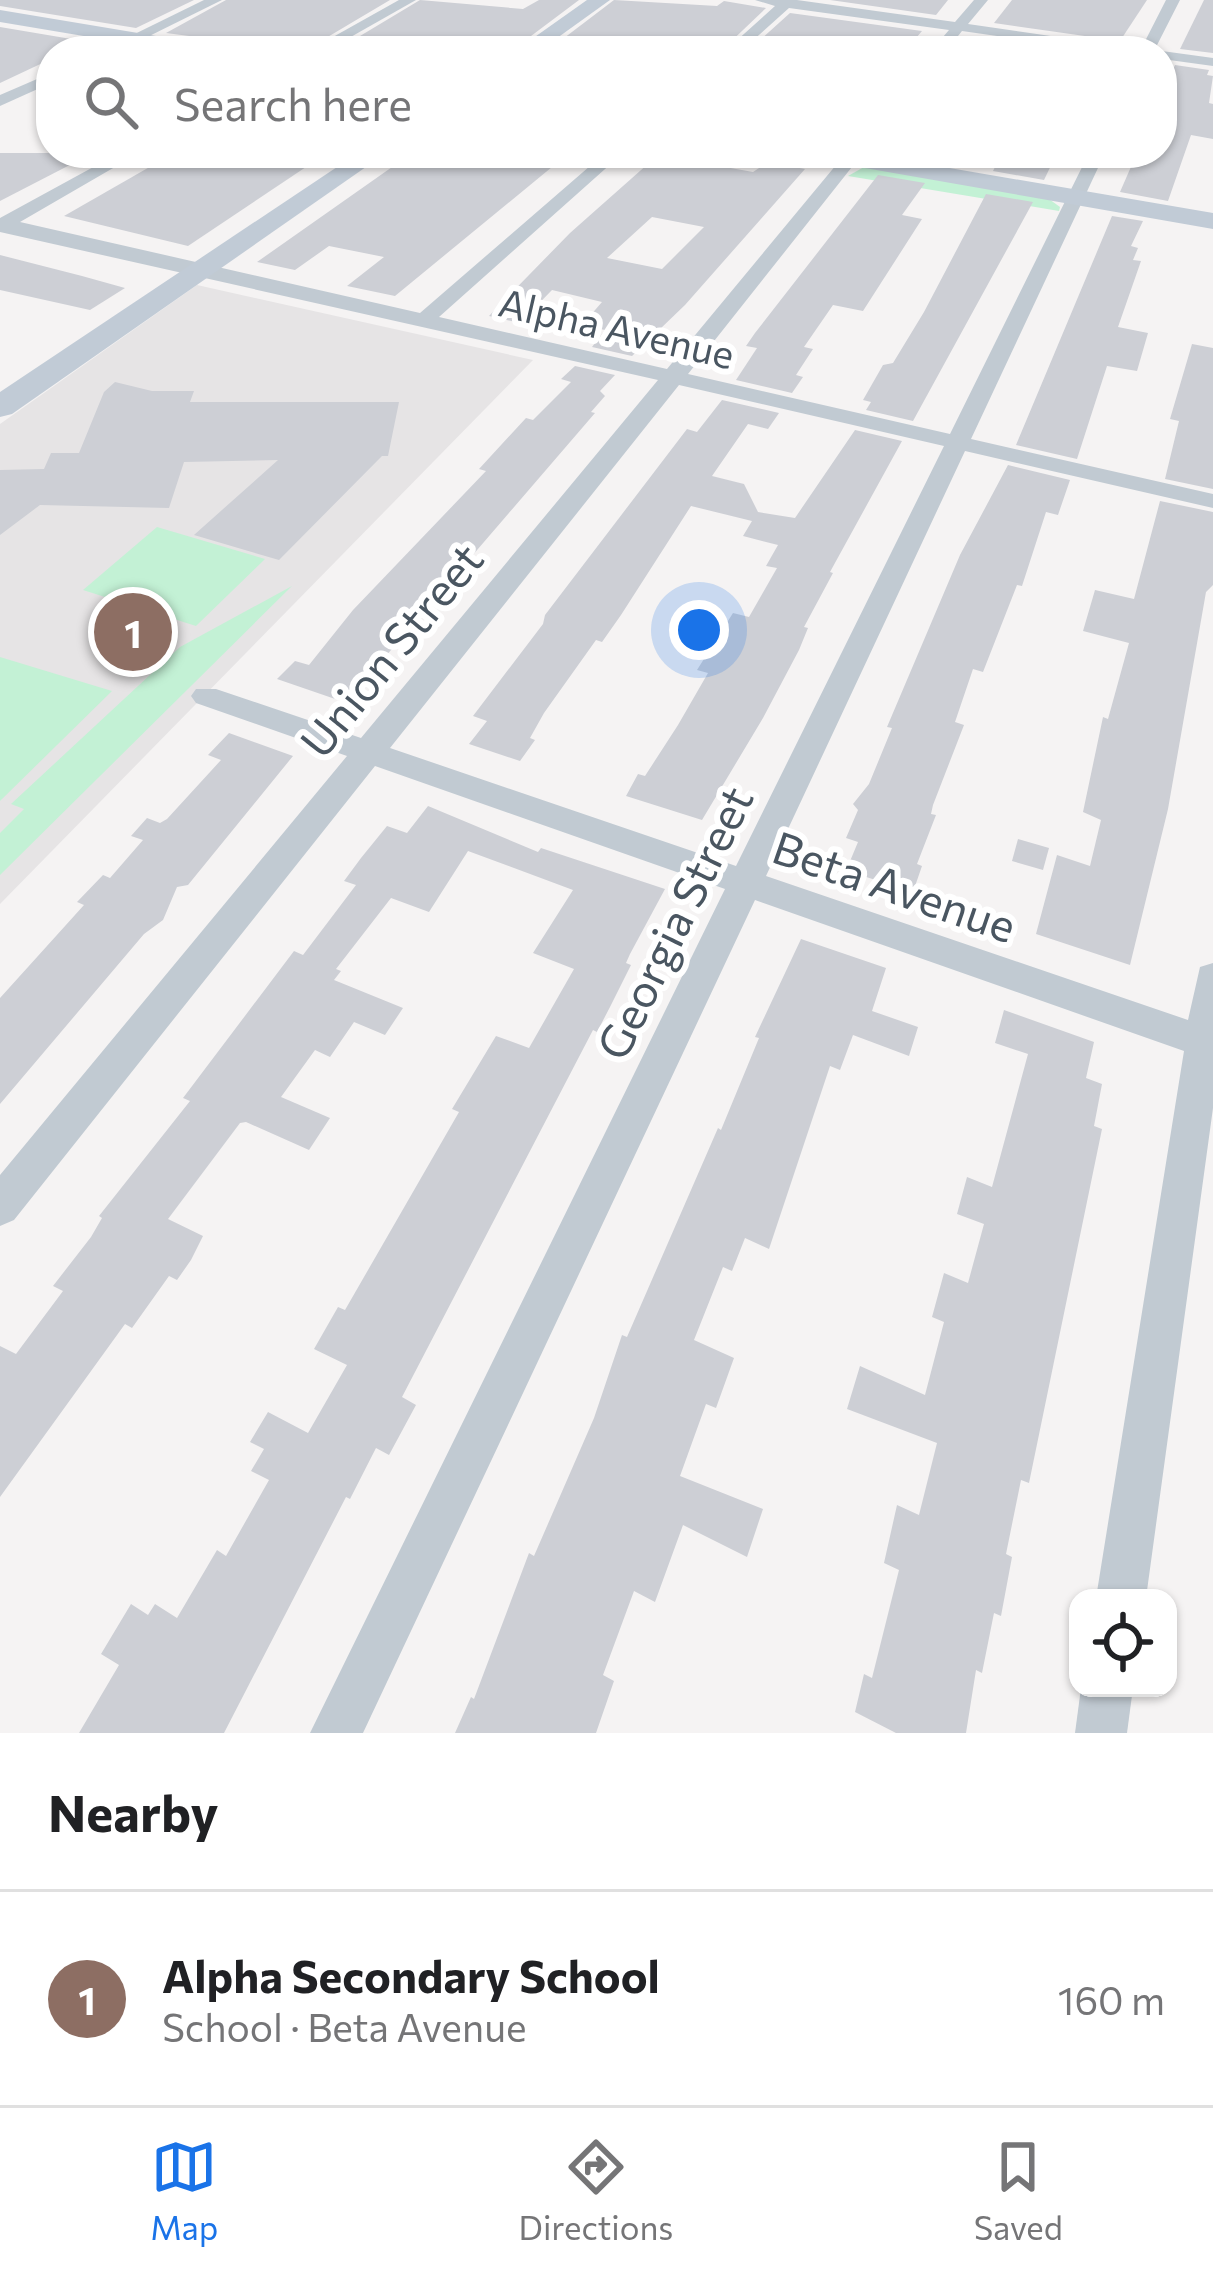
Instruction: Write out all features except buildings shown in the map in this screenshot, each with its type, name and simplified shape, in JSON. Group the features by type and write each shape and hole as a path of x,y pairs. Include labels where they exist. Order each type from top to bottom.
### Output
{"street":[{"path":"138,36 215,0"},
{"path":"343,36 409,0"},
{"path":"547,36 600,0"},
{"path":"762,0 1025,36"},
{"path":"951,36 981,0"},
{"path":"1155,36 1173,0"},
{"path":"749,36 789,2"},
{"path":"0,16 122,36"},
{"path":"1177,57 1213,62"},
{"path":"0,101 36,84"},
{"path":"1,224 104,168"},
{"path":"0,406 352,168"},
{"path":"425,320 598,168"},
{"name":"Union Street","path":"0,1206 843,168"},
{"path":"918,168 1213,221"},
{"name":"Georgia Street","path":"336,1733 1090,168"},
{"name":"Alpha Avenue","path":"1,224 1213,501"},
{"name":"Beta Avenue","path":"206,696 1208,1043"},
{"path":"1122,1589 1208,1043 1213,978"},
{"path":"1101,1733 1107,1697"}],"shaded area":[{"path":"197,285 533,360 0,904 0,424"}],"green space":[{"path":"870,168 1049,199 1060,207 1059,211 848,176"},
{"path":"157,527 265,559 196,626 83,590"},
{"path":"292,586 0,875 0,833 24,809 11,804 180,647"},
{"path":"0,657 112,691 0,801"}],"place":[{"name":"Alpha Secondary School","path":"133,632"}]}
